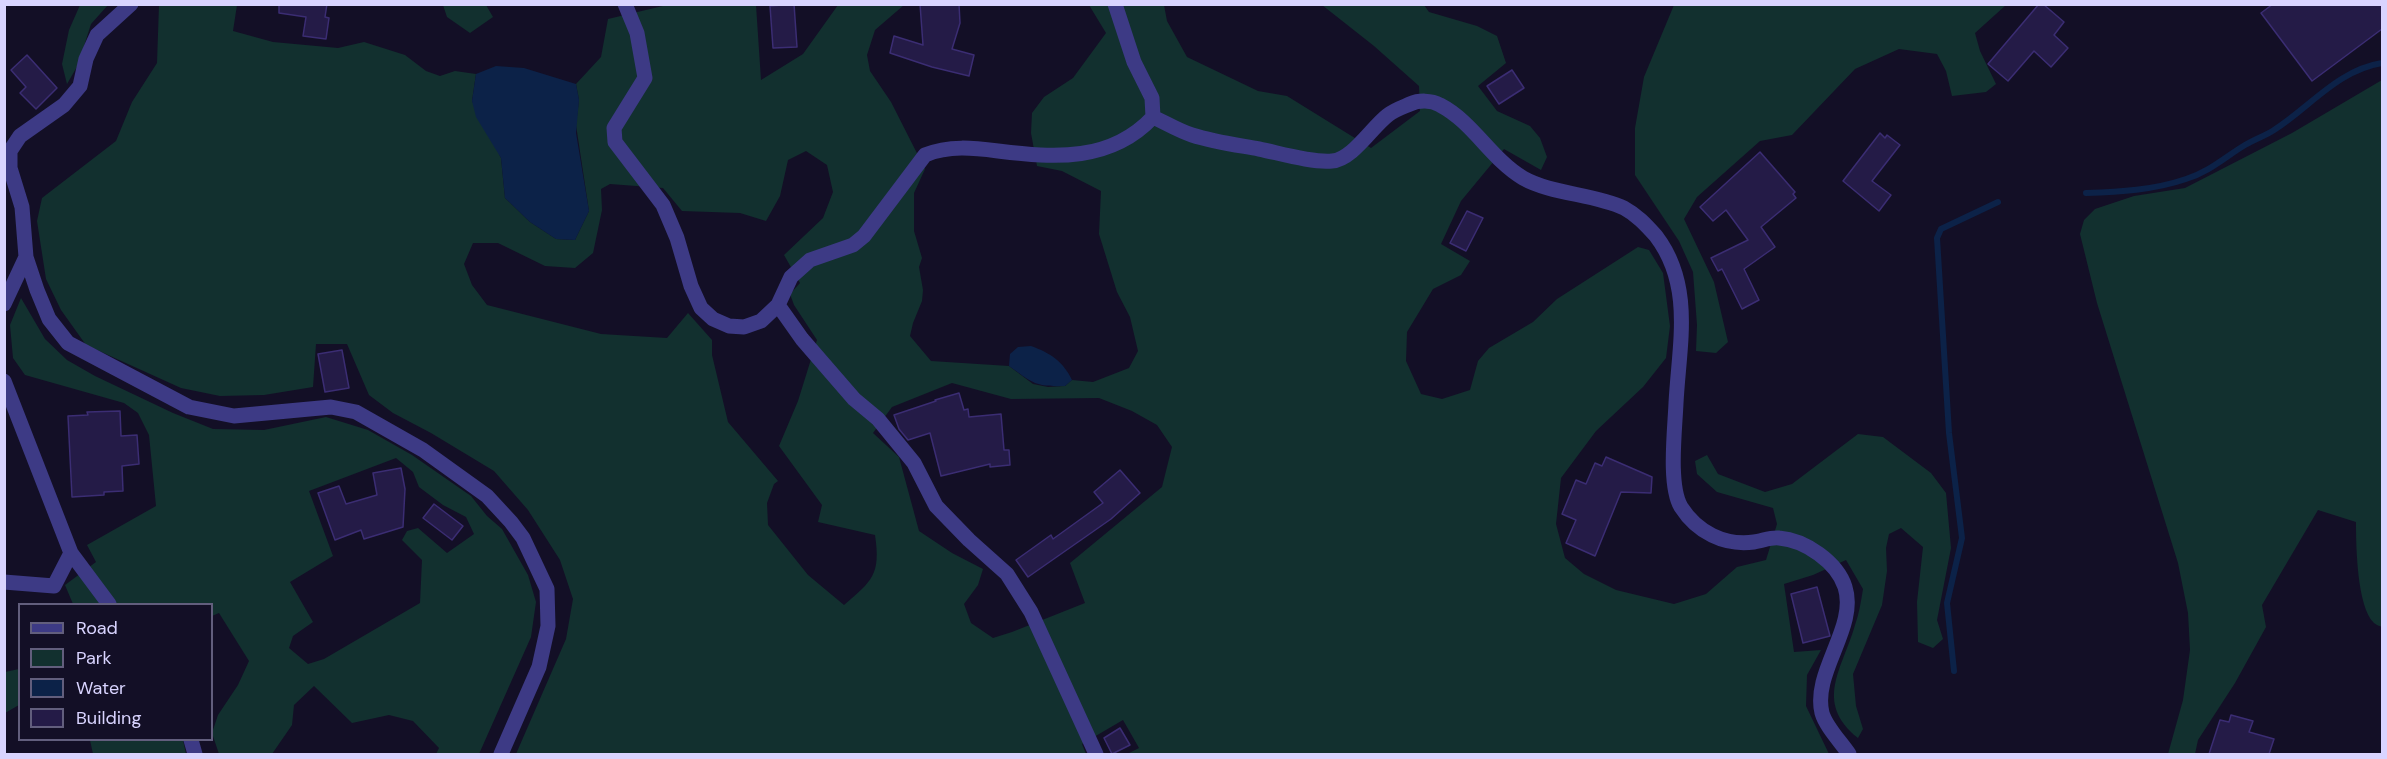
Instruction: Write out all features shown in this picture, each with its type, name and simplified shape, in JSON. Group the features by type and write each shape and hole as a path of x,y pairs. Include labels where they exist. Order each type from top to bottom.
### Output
{"street":[{"path":"131,4 98,35 86,59 80,86 64,105 20,136 10,151 7,168 22,207 26,257 49,319 68,343 189,407 234,416 330,407 356,412 423,450 487,496 523,538 547,589 548,626 539,667 501,754"},
{"path":"625,4 636,33 645,78 614,128 615,142 663,205 701,308 713,319 729,326 744,327 761,321 778,305 791,277 810,260 853,245 864,236 925,155 937,150 969,148 1035,155 1075,155 1105,148 1140,131 1153,117 1152,98 1134,62 1115,4"},
{"path":"1153,117 1190,135 1290,156 1332,161 1344,158 1390,113 1418,101 1437,103 1456,116 1498,159 1524,178 1623,208 1643,221 1669,254 1679,283 1682,310 1674,463 1677,499 1684,511 1707,534 1730,542 1752,542 1777,538 1798,542 1835,570 1845,585 1848,601 1839,638 1821,692 1822,714 1848,754"},
{"path":"4,304 26,257"},
{"path":"778,305 801,339 854,399 878,419 914,463 936,506 1007,574 1031,612 1096,754"},
{"path":"4,381 71,553 108,603"},
{"path":"4,582 54,586 71,553"}],"green space":[{"path":"80,5 108,5 91,24 78,65 67,84 62,64 69,30"},
{"path":"159,5 237,5 233,31 273,42 338,48 364,42 405,55 426,71 440,76 455,71 476,74 472,101 501,158 505,198 530,222 556,239 575,240 589,211 576,125 579,100 576,84 601,57 608,19 667,5 756,5 761,80 803,54 838,5 904,5 875,30 867,55 870,71 891,102 925,169 914,193 914,231 922,258 919,267 923,290 922,301 910,336 931,361 1009,366 1033,384 1048,387 1065,386 1072,380 1093,382 1129,368 1138,351 1130,317 1117,292 1099,234 1101,191 1062,171 1037,166 1031,133 1032,113 1044,97 1073,78 1106,33 1089,5 1164,5 1167,21 1187,57 1258,91 1287,96 1371,148 1420,111 1419,86 1374,46 1322,5 1424,5 1429,12 1477,26 1497,36 1506,63 1478,86 1497,111 1530,126 1540,138 1547,157 1541,170 1504,149 1461,201 1441,244 1470,261 1461,275 1433,289 1407,332 1406,361 1421,394 1442,399 1470,390 1478,361 1489,348 1533,322 1557,299 1638,247 1649,250 1663,273 1670,326 1666,358 1643,387 1596,431 1561,478 1556,524 1565,558 1584,574 1616,590 1674,604 1706,594 1737,567 1766,560 1777,524 1773,508 1717,492 1697,474 1695,461 1707,455 1718,474 1765,492 1792,484 1858,434 1883,437 1931,473 1946,493 1951,548 1937,620 1943,639 1933,648 1918,642 1917,602 1923,547 1901,528 1889,534 1882,605 1853,674 1856,706 1863,729 1858,738 1844,725 1834,698 1835,684 1856,621 1863,589 1846,560 1813,575 1784,584 1794,652 1821,650 1807,675 1806,706 1829,754 1127,754 1139,748 1123,720 1082,744 1086,754 516,754 566,639 573,599 560,560 528,510 494,471 393,413 369,395 347,344 316,344 313,387 264,395 220,396 181,388 86,345 61,310 46,279 37,221 42,198 116,141 132,102 157,63","holes":["806,151 827,165 833,192 823,218 784,255 800,283 790,294 794,305 817,340 798,401 779,446 822,505 818,522 875,535 877,559 872,576 862,590 844,605 808,575 768,525 767,503 774,484 778,481 728,422 712,355 712,340 688,313 667,338 601,334 487,305 472,285 464,264 473,243 498,243 545,266 575,268 593,253 602,210 601,189 610,184 663,188 682,211 740,213 766,221 780,196 788,160","952,383 1011,399 1099,398 1132,411 1157,425 1172,447 1162,487 1070,563 1085,603 993,638 971,623 964,604 978,585 983,569 952,553 919,531 899,457 873,433 892,407"]},
{"path":"443,5 486,5 493,17 470,33 447,17"},
{"path":"1674,5 2006,5 1975,33 1980,51 1996,84 1986,92 1952,96 1946,71 1937,54 1899,49 1855,69 1792,135 1760,141 1697,197 1684,219 1714,282 1728,342 1716,353 1696,351 1697,325 1693,272 1679,241 1635,175 1635,128 1644,77"},
{"path":"2382,80 2382,627 2374,623 2364,604 2356,546 2356,522 2318,510 2262,605 2266,627 2235,683 2198,740 2195,754 2168,754 2183,700 2190,650 2188,613 2178,563 2097,303 2080,234 2084,220 2095,209 2134,196 2185,188 2292,133"},
{"path":"21,298 45,339 67,360 173,413 213,429 264,430 326,417 368,430 412,455 471,496 487,516 502,529 528,575 536,602 531,637 479,754 436,754 439,748 413,721 389,715 352,723 314,686 294,705 292,725 272,754 219,754 213,730 218,715 238,685 249,661 219,613 213,616 213,603 73,603 65,585 96,562 87,545 156,506 149,435 138,413 124,403 25,375 13,358 10,325","holes":["396,458 413,472 419,487 443,505 466,517 474,534 447,553 418,528 407,531 402,540 422,560 420,603 324,659 308,664 289,648 293,636 313,622 290,582 333,556 309,491"]},
{"path":"18,669 18,706 5,713 5,672"},
{"path":"90,741 183,741 186,754 93,754"}],"water":[{"path":"496,66 524,68 576,84 579,100 576,133 589,211 575,240 556,239 530,222 505,198 501,158 476,117 472,101 476,74"},
{"path":"1031,346 1055,358 1072,380 1065,386 1040,385 1009,366 1010,354 1018,347"}],"building":[{"path":"279,4 327,4 325,17 329,18 326,39 303,36 306,17 279,13"},
{"path":"794,4 797,47 773,48 770,6"},
{"path":"920,4 959,4 960,23 952,49 974,55 969,76 890,53 894,36 923,45"},
{"path":"2039,4 2043,4 2064,22 2054,35 2068,48 2051,67 2034,51 2008,81 1988,64"},
{"path":"2273,4 2382,4 2382,29 2312,81 2261,13"},
{"path":"27,55 57,88 36,109 20,93 26,87 11,70"},
{"path":"1512,70 1524,88 1499,104 1487,86"},
{"path":"1880,133 1885,138 1887,135 1900,145 1872,181 1891,195 1879,211 1843,181"},
{"path":"1760,152 1795,192 1793,194 1796,198 1761,227 1775,247 1744,269 1759,300 1742,309 1722,269 1718,271 1711,258 1748,240 1726,210 1713,221 1700,207"},
{"path":"1467,211 1483,218 1466,251 1450,243"},
{"path":"342,350 349,388 325,392 318,354"},
{"path":"959,393 964,410 968,409 969,417 1001,414 1004,450 1009,450 1010,465 990,467 990,464 941,476 930,433 908,440 899,429 894,415"},
{"path":"120,411 121,436 137,435 139,464 122,466 123,491 72,497 68,416 88,415 87,412"},
{"path":"1606,457 1652,477 1651,493 1621,492 1595,556 1566,543 1576,520 1562,514 1576,480 1586,484 1595,463 1602,466"},
{"path":"401,468 405,489 403,527 364,539 361,530 335,540 318,493 339,486 346,504 377,495 373,473"},
{"path":"1120,470 1140,493 1111,519 1028,577 1016,560 1051,535 1053,539 1103,503 1094,492"},
{"path":"434,504 463,526 452,540 423,518"},
{"path":"1817,587 1830,636 1803,643 1791,594"},
{"path":"2231,715 2253,721 2249,732 2274,739 2269,754 2209,754 2220,720 2229,722"},
{"path":"1120,728 1130,745 1112,754 1104,738"}],"waterway":[{"path":"2086,193 2149,188 2194,176 2274,130 2338,81 2366,67 2382,63"},
{"path":"1954,671 1947,603 1962,538 1949,433 1937,238 1941,229 1998,202"}]}
